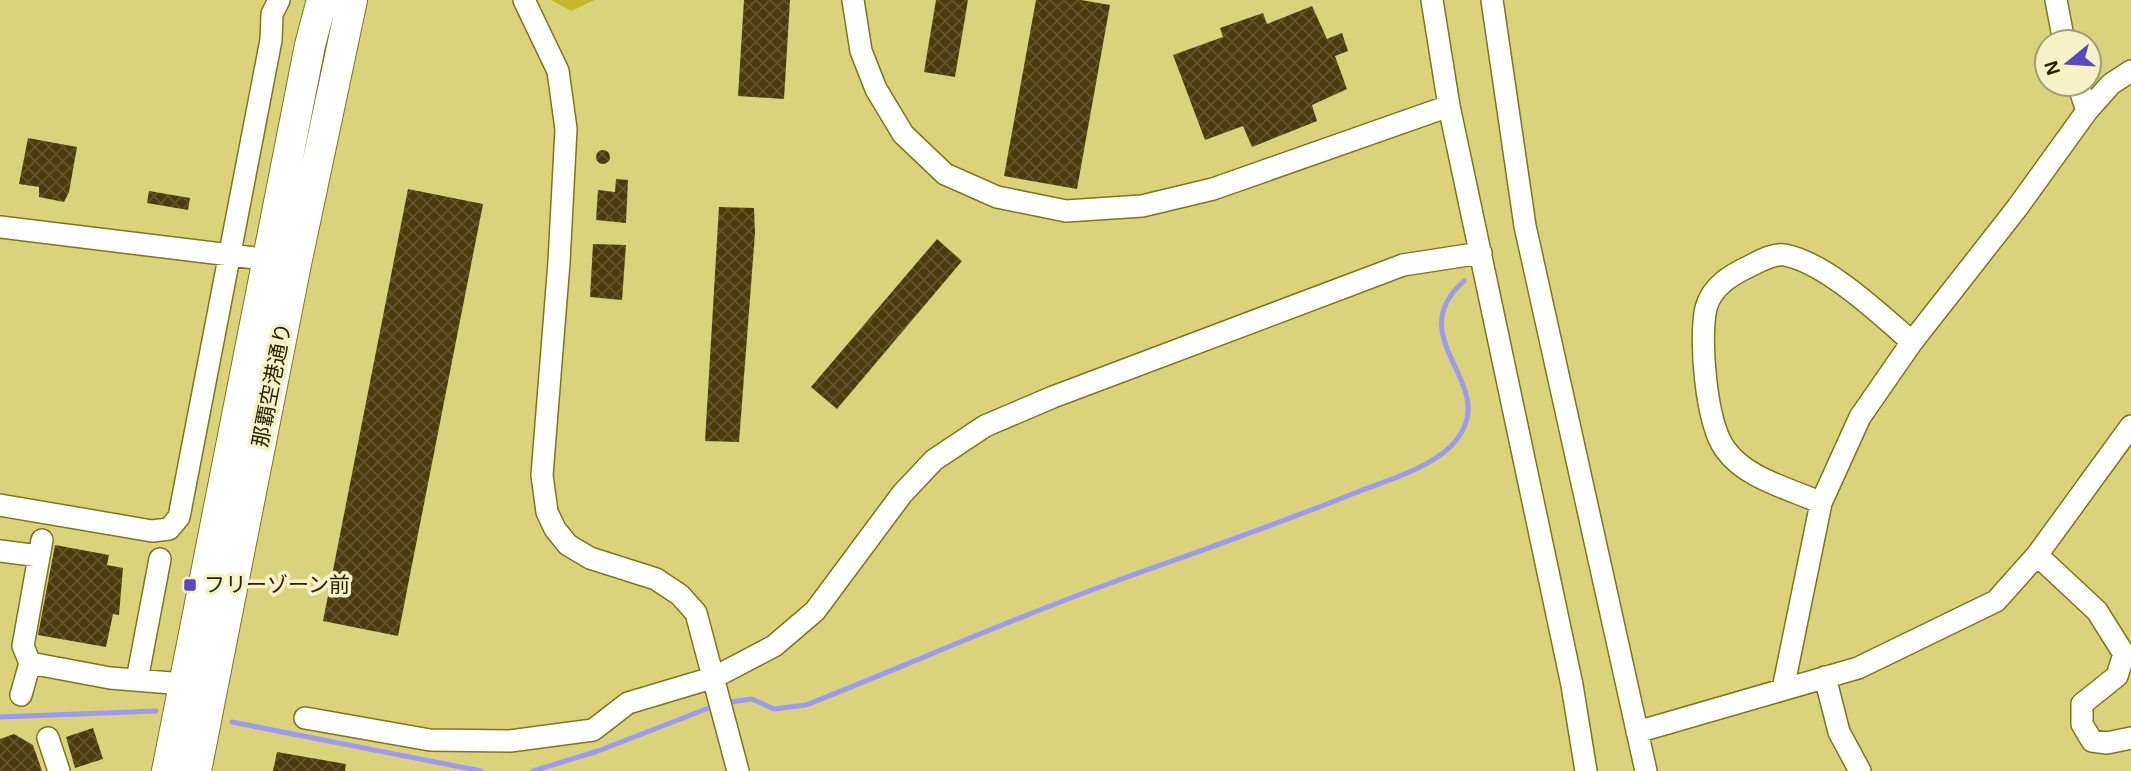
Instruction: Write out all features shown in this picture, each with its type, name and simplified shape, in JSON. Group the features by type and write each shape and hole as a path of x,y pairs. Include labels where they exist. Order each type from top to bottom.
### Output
{"highway":[{"name":"那覇空港通り","path":"196,771 282,262 310,45 322,0"},
{"name":"那覇空港通り","path":"167,771 184,684 282,262 352,0"}],"lane":[{"path":"524,0 558,71 566,129 559,262 542,475 547,512 555,529 568,545 590,558 656,579 681,595 696,613 738,771"},
{"path":"853,0 861,51 876,89 903,134 945,174 997,197 1066,211 1142,206 1213,189 1449,106"},
{"path":"1432,0 1449,106 1572,685 1586,771"},
{"path":"1492,0 1525,226 1646,771"},
{"path":"2056,0 2061,28"},
{"path":"0,505 152,531 169,529 179,517 271,40 269,5"},
{"path":"1783,689 1821,503 1860,417 1912,342 2017,208 2087,111 2111,84 2131,71"},
{"path":"2083,98 2087,111"},
{"path":"0,227 282,262"},
{"path":"305,718 430,740 510,741 593,730 628,704 715,677 774,646 815,611 902,494 934,460 985,426 1053,397 1403,265 1481,253"},
{"path":"1821,503 1750,472 1725,449 1712,419 1705,373 1706,307 1725,278 1767,258 1784,254 1844,285 1912,342"},
{"path":"1637,732 1858,668 1996,601 2037,555 2131,426"},
{"path":"0,551 41,548 23,646 30,663 22,695"},
{"path":"2037,555 2097,611 2124,654 2116,676 2082,704 2082,724 2092,741 2107,743 2131,738"},
{"path":"137,680 160,559"},
{"path":"30,663 137,680 184,684"},
{"path":"1825,677 1839,732 1860,771"},
{"path":"48,738 59,771"}],"shaded area":[{"path":"551,0 595,0 571,11"}],"building":[{"path":"744,0 790,0 784,99 738,96"},
{"path":"936,0 968,0 955,77 924,72"},
{"path":"1036,0 1081,0 1110,5 1077,189 1004,176"},
{"path":"1312,6 1327,39 1342,33 1348,51 1335,56 1347,89 1312,105 1317,121 1252,147 1243,126 1205,140 1173,55 1223,37 1220,28 1263,13 1267,24"},
{"path":"28,138 77,147 69,192 64,202 39,197 39,187 19,184"},
{"path":"603,150 608,152 608,162 603,164 598,162 596,157 598,152"},
{"path":"616,179 628,180 626,223 596,220 598,190 615,192"},
{"path":"408,189 483,204 398,636 323,621"},
{"path":"149,191 190,198 188,210 147,203"},
{"path":"719,207 754,208 755,233 739,442 705,441"},
{"path":"937,239 962,261 837,409 811,387"},
{"path":"593,244 626,245 622,300 590,297"},
{"path":"55,545 109,555 107,565 123,568 119,615 113,614 106,647 38,635"},
{"path":"93,728 103,759 75,768 66,737"},
{"path":"14,734 33,745 42,771 0,771 0,739"},
{"path":"277,752 346,764 345,771 273,771"}],"waterway":[{"path":"723,703 752,699 774,709 806,705 1034,612 1298,515 1430,462 1450,447 1465,425 1468,405 1463,384 1446,344 1442,324 1446,303 1464,281"},
{"path":"533,771 598,751 714,706"},
{"path":"0,717 156,711"},
{"path":"232,722 481,771"}],"place":[{"name":"フリーゾーン前","path":"190,585"}]}
